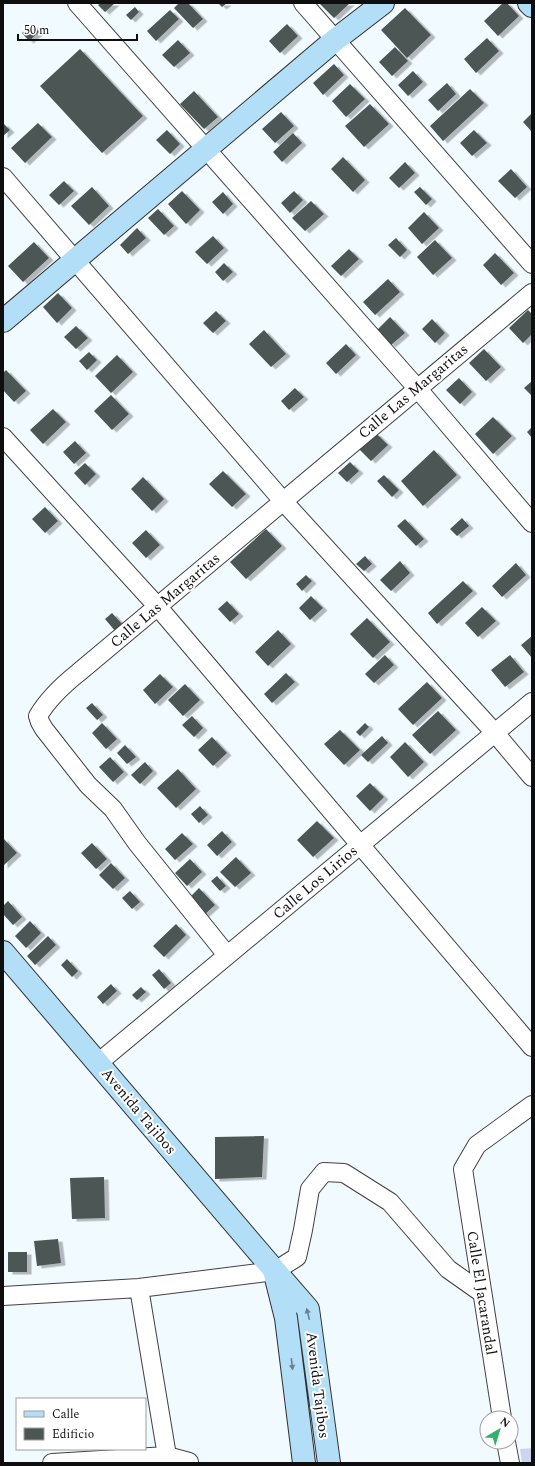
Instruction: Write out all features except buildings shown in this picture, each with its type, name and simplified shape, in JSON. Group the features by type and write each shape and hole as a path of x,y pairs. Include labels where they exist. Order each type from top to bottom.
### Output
{"street":[{"path":"77,3 417,388 532,522"},
{"path":"304,3 532,264"},
{"path":"3,321 335,40 383,3"},
{"path":"529,3 532,6"},
{"path":"3,177 282,501 495,733 532,777"},
{"name":"Calle Las Margaritas","path":"227,955 137,843 113,809 88,785 44,729 38,716 42,709 62,686 532,293"},
{"path":"3,438 158,607 532,1047"},
{"name":"Calle Los Lirios","path":"98,1063 532,702"},
{"name":"Avenida Tajibos","path":"3,952 308,1309 329,1463"},
{"name":"Calle El Jacarandal","path":"501,1410 462,1169 477,1145 532,1105"},
{"path":"3,1296 139,1288 275,1271 297,1257 304,1230 310,1189 324,1172 344,1173 390,1202 448,1269 482,1293"},
{"name":"Avenida Tajibos","path":"275,1271 286,1318 304,1463"},
{"path":"139,1288 167,1456"},
{"path":"508,1450 510,1463"},
{"path":"52,1463 167,1456 189,1462"}],"shaded area":[{"path":"532,1448 532,1463 522,1463 520,1449"}]}
